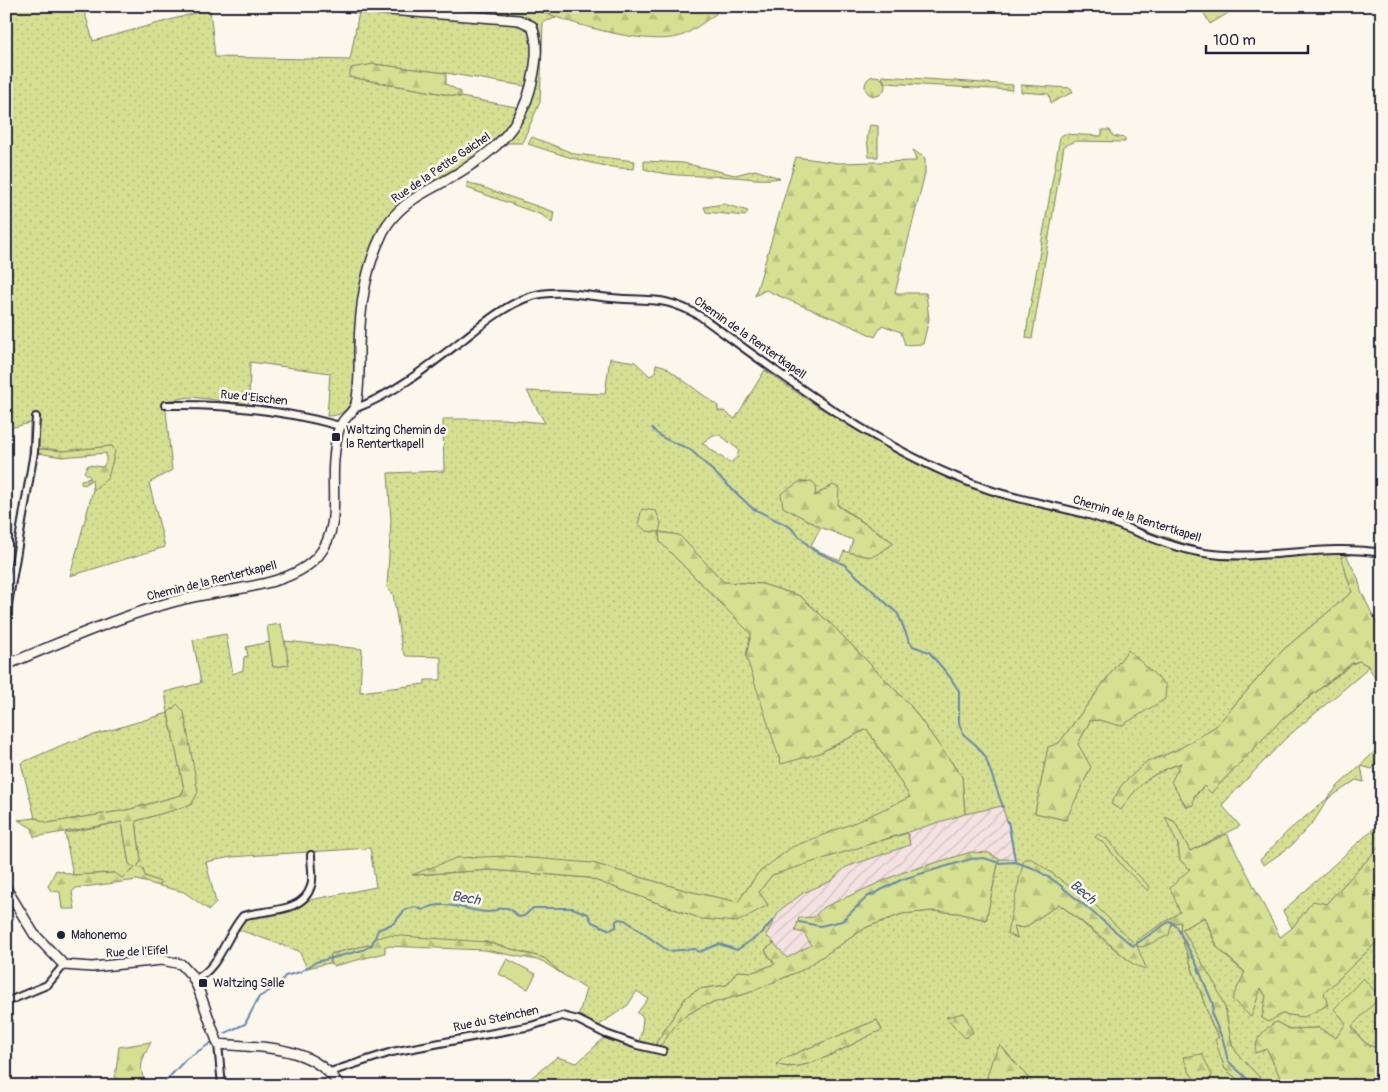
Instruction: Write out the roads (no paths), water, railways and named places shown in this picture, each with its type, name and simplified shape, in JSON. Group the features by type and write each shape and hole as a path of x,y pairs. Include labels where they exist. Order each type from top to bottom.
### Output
{"street":[{"name":"Rue de la Petite Gaichel","path":"336,6 519,20 532,26 536,47 530,87 516,124 502,142 465,169 418,195 397,212 385,228 375,248 362,301 357,393 354,409"},
{"name":"Chemin de la Rentertkapell","path":"6,665 81,632 142,611 188,598 273,581 306,566 318,556 328,540 332,523 334,460 340,426 354,409 373,402 413,378 479,327 512,305 530,297 564,293 664,300 682,306 700,316 806,393 876,437 941,470 991,490 1090,515 1202,552 1236,555 1339,551 1382,553"},
{"name":"Rue d'Eischen","path":"165,405 230,406 301,415 340,426"},
{"path":"6,616 34,452 36,417"},
{"path":"194,980 204,976 214,966 234,927 243,916 286,908 306,897 312,885 311,855"},
{"path":"6,888 34,934 64,965 47,985 6,1002"},
{"name":"Rue de l'Eifel","path":"64,965 92,967 170,961 187,970 194,980 218,1044"},
{"name":"Rue du Steinchen","path":"330,1072 392,1052 531,1026 562,1016 578,1020 606,1034 663,1051"},
{"path":"222,1086 218,1044 285,1050 314,1061 330,1072 340,1086"}],"waterway":[{"path":"652,428 665,439 692,451 752,508 790,527 813,550 845,565 898,614 909,641 913,646 929,652 959,691 959,723 963,734 985,756 1003,807"},
{"path":"1008,821 1015,860"},
{"name":"Bech","path":"799,922 820,926 842,921 867,897 903,879 971,859 984,858 999,863 1015,862 1033,868 1055,881 1133,946 1170,921 1177,927 1196,963 1213,1004 1212,1015 1223,1040 1228,1061 1255,1086"},
{"name":"Bech","path":"225,1033 245,1024 259,997 279,985 285,976 300,972 316,962 363,950 372,945 378,930 394,923 405,910 415,907 423,910 438,905 447,905 488,912 507,908 519,917 524,916 533,908 572,908 588,914 592,922 610,930 616,927 616,921 619,919 625,920 668,951 695,949 699,952 719,944 737,950 762,933 773,920"},
{"name":"Bech","path":"161,1086 186,1059 211,1043"}],"place":[{"name":"Waltzing Chemin de la Rentertkapell","path":"336,437"},
{"name":"Mahonemo","path":"61,935"},
{"name":"Waltzing Salle","path":"203,983"}]}
